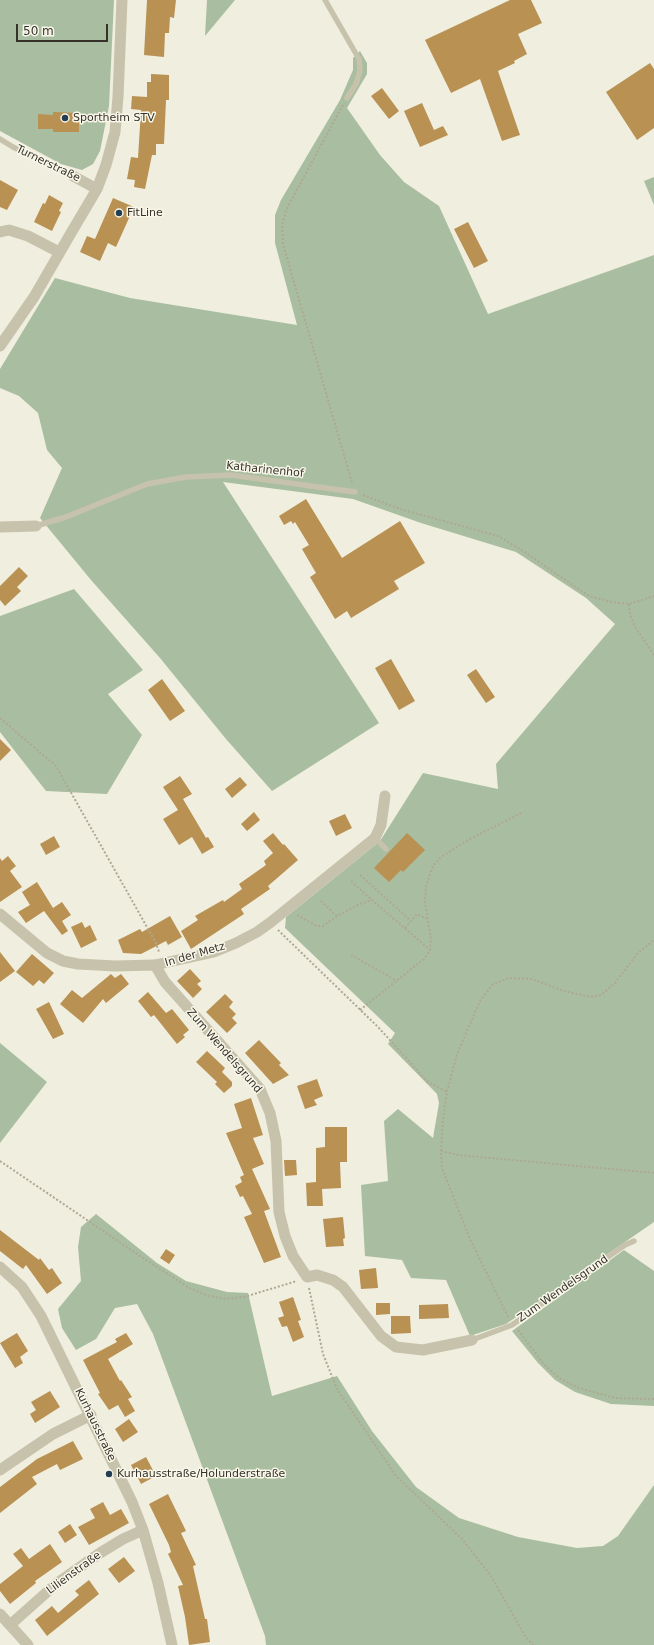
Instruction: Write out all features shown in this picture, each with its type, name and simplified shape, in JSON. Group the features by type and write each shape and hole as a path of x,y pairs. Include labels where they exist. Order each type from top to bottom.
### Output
{"street":[{"path":"0,346 34,297 97,189 106,165 115,132 122,0"},
{"name":"Turnerstraße","path":"73,176 97,189"},
{"path":"0,232 9,230 28,236 59,252"},
{"path":"0,527 36,526"},
{"path":"375,838 381,825 385,796"},
{"name":"In der Metz","path":"0,914 47,953 63,961 78,964 115,966 160,965 214,952 250,936 271,922 375,838"},
{"name":"Zum Wendelsgrund","path":"160,965 165,982 260,1089 270,1113 276,1141 279,1212 285,1236 293,1256 307,1277 316,1275 333,1280 343,1287 381,1336 396,1347 423,1350 472,1340"},
{"name":"Kurhausstraße","path":"0,1267 22,1287 41,1316 91,1415 132,1502 143,1530 158,1583 172,1645"},
{"path":"0,1470 54,1434 91,1415"},
{"name":"Lilienstraße","path":"10,1625 56,1584 100,1553 123,1539 143,1530"},
{"path":"0,1614 28,1645"}],"lane":[{"path":"325,0 359,59 360,70 356,84 347,98"},
{"name":"Turnerstraße","path":"0,139 73,176"},
{"name":"Katharinenhof","path":"36,526 66,517 147,484 186,477 231,475 355,492"},
{"path":"375,838 386,850"},
{"name":"Zum Wendelsgrund","path":"472,1340 512,1325 625,1245 634,1241"}],"path":[{"path":"347,98 286,208 282,225 283,244 355,492 400,509 498,536 520,548 589,596 612,602 628,604 654,596"},
{"path":"628,604 630,615 635,627 654,655"},
{"path":"0,718 56,766 156,943 160,965"},
{"path":"360,1010 424,959 430,950 431,938 425,904 426,886 433,866 441,857 468,840 523,812"},
{"path":"360,875 411,921"},
{"path":"351,881 430,950"},
{"path":"288,908 317,926 323,926 337,916 360,904 372,900"},
{"path":"321,901 337,916"},
{"path":"405,929 417,914 427,919"},
{"path":"271,922 360,1010 428,1082 447,1092"},
{"path":"654,940 637,954 614,984 601,995 590,996 564,991 532,979 508,978 492,985 480,1001 460,1048 447,1092 441,1151 442,1168 470,1239 512,1325 521,1333 543,1363 558,1378 579,1388 615,1398 654,1399"},
{"path":"351,956 397,980"},
{"path":"441,1151 458,1155 654,1173"},
{"path":"0,1161 191,1289 209,1296 226,1298 244,1297 307,1277 311,1304 323,1354 337,1389 396,1476 462,1540 490,1576 525,1636 533,1645"}],"green space":[{"path":"0,0 114,0 109,106 100,151 93,164 82,170 61,164 0,131"},
{"path":"207,0 235,0 205,36"},
{"path":"360,51 367,63 367,74 347,108 380,155 404,182 439,206 488,314 654,255 654,1222 506,1324 470,1336 446,1280 411,1278 402,1260 365,1256 361,1185 388,1181 384,1121 398,1109 433,1138 439,1103 437,1094 388,1044 395,1033 285,928 286,917 380,841 423,773 498,789 496,764 615,624 586,598 516,552 421,523 353,499 223,482 379,723 272,791 226,739 160,658 91,580 40,518 62,468 47,450 38,413 19,396 0,388 0,369 55,278 130,298 297,325 275,243 275,215 281,200 340,100 353,70 353,58"},
{"path":"654,177 654,205 644,181"},
{"path":"74,589 143,670 108,694 142,735 107,794 46,791 0,732 0,616"},
{"path":"0,1043 47,1082 0,1143"},
{"path":"96,1214 157,1263 186,1281 227,1292 248,1293 272,1396 337,1376 372,1431 416,1487 459,1518 518,1537 577,1548 603,1546 618,1536 654,1485 654,1645 266,1645 265,1636 153,1334 137,1304 115,1308 96,1339 76,1350 62,1328 58,1309 81,1281 78,1247 81,1227"},
{"path":"624,1250 654,1271 654,1406 611,1404 575,1392 555,1380 538,1363 512,1331"}],"building":[{"path":"147,0 176,0 174,18 170,17 169,33 165,33 164,57 144,55"},
{"path":"510,0 531,0 542,23 518,34 527,54 514,61 515,63 498,71 520,135 502,141 480,79 451,93 425,40"},
{"path":"650,63 654,69 654,128 637,140 606,92"},
{"path":"151,74 169,75 169,100 166,100 164,144 156,144 156,155 152,155 145,189 134,187 135,180 127,179 131,157 138,158 141,110 131,109 132,96 147,97 147,82 151,82"},
{"path":"382,88 399,111 389,119 371,96"},
{"path":"422,103 434,130 443,126 448,135 420,147 404,111"},
{"path":"53,112 79,113 79,132 53,132 53,129 38,129 38,114 53,115"},
{"path":"0,180 18,190 7,210 0,207"},
{"path":"49,195 63,203 59,211 61,212 52,231 34,222 43,203 45,204"},
{"path":"113,198 134,207 116,247 108,243 100,261 80,252 87,236 95,239"},
{"path":"468,222 488,261 474,268 454,229"},
{"path":"306,499 342,558 400,521 425,563 394,581 399,589 351,618 347,611 335,619 310,577 316,573 302,549 309,545 295,522 293,524 291,521 284,525 279,516"},
{"path":"19,567 28,576 17,587 21,591 5,606 0,600 0,586"},
{"path":"391,659 415,701 399,710 375,668"},
{"path":"476,669 495,697 486,703 467,675"},
{"path":"162,679 185,711 170,721 148,690"},
{"path":"0,739 11,750 0,761"},
{"path":"180,776 192,794 183,799 206,838 208,837 214,847 202,854 192,837 179,845 163,819 178,810 163,787"},
{"path":"240,777 247,785 232,798 225,789"},
{"path":"254,812 260,820 247,831 241,824"},
{"path":"345,814 352,828 336,836 329,821"},
{"path":"273,833 298,860 268,886 270,889 241,909 244,914 191,949 181,931 198,920 195,916 223,900 224,902 242,889 239,884 266,865 264,861 273,853 263,841"},
{"path":"407,833 425,850 403,872 401,870 389,882 374,868"},
{"path":"54,836 60,847 46,855 40,844"},
{"path":"8,856 16,866 10,871 22,887 0,902 0,858 2,861"},
{"path":"37,882 53,908 62,902 71,915 62,921 68,931 62,935 44,911 26,923 18,912 30,905 22,892"},
{"path":"170,916 182,937 168,945 166,941 141,954 123,953 118,940 140,929 142,932"},
{"path":"82,922 85,928 90,925 97,940 81,948 71,927"},
{"path":"0,952 15,971 0,982"},
{"path":"32,954 54,973 44,984 39,980 33,986 16,972"},
{"path":"190,969 201,981 197,984 202,989 193,998 177,981"},
{"path":"111,974 115,978 121,974 129,984 106,1003 103,999 83,1023 60,1004 72,990 82,998"},
{"path":"148,992 166,1013 172,1009 189,1030 183,1035 185,1037 177,1044 154,1015 151,1017 138,1001"},
{"path":"225,994 233,1002 229,1007 236,1014 232,1018 237,1023 227,1033 206,1012"},
{"path":"49,1002 64,1034 53,1039 36,1009"},
{"path":"259,1040 281,1063 279,1065 289,1075 273,1084 245,1053"},
{"path":"207,1051 225,1068 222,1072 232,1082 232,1086 224,1093 215,1084 217,1082 196,1062"},
{"path":"317,1079 323,1096 314,1100 317,1105 305,1109 297,1086"},
{"path":"251,1098 263,1135 253,1138 264,1164 252,1169 270,1209 264,1211 281,1257 264,1263 244,1217 252,1214 243,1196 240,1197 235,1186 242,1182 240,1177 244,1175 226,1133 242,1128 234,1104"},
{"path":"325,1127 347,1127 347,1162 340,1162 341,1188 322,1189 323,1206 307,1206 306,1183 316,1182 316,1148 325,1147"},
{"path":"284,1160 296,1160 297,1175 285,1176"},
{"path":"343,1217 345,1238 343,1239 344,1246 326,1247 323,1219"},
{"path":"0,1230 39,1260 40,1258 49,1270 52,1268 62,1283 47,1294 26,1265 23,1269 0,1251"},
{"path":"166,1249 175,1255 169,1264 160,1258"},
{"path":"376,1268 378,1288 361,1289 359,1270"},
{"path":"293,1297 301,1320 298,1321 304,1337 293,1342 287,1326 282,1327 278,1318 284,1316 279,1302"},
{"path":"376,1303 390,1303 390,1314 376,1315"},
{"path":"448,1304 449,1318 419,1319 419,1305"},
{"path":"391,1316 410,1316 411,1333 391,1334"},
{"path":"17,1333 28,1351 20,1357 23,1363 15,1368 0,1343"},
{"path":"126,1333 133,1344 108,1359 120,1381 121,1380 132,1397 128,1399 135,1411 125,1417 118,1405 109,1410 98,1394 100,1393 83,1360 117,1342 115,1339"},
{"path":"50,1391 60,1407 35,1423 30,1414 36,1410 31,1402"},
{"path":"129,1419 138,1432 123,1442 115,1429"},
{"path":"73,1441 83,1459 60,1470 57,1464 32,1477 37,1484 0,1513 0,1487 37,1459"},
{"path":"146,1457 156,1476 141,1484 131,1465"},
{"path":"168,1494 186,1531 181,1533 196,1565 193,1566 205,1619 207,1619 210,1642 189,1645 178,1586 183,1585 168,1554 171,1552 169,1545 149,1504"},
{"path":"103,1502 110,1515 121,1509 129,1523 89,1545 78,1527 95,1518 90,1509"},
{"path":"70,1524 77,1535 65,1543 58,1532"},
{"path":"50,1544 62,1562 35,1581 36,1583 10,1604 0,1591 0,1584 23,1566 13,1554 21,1548 29,1559"},
{"path":"124,1557 135,1571 119,1583 108,1569"},
{"path":"89,1580 99,1594 47,1636 35,1620 52,1606 58,1613 79,1595 75,1591"}],"place":[{"name":"Sportheim STV","path":"65,118"},
{"name":"FitLine","path":"119,213"},
{"name":"Kurhausstraße/Holunderstraße","path":"109,1474"}]}
